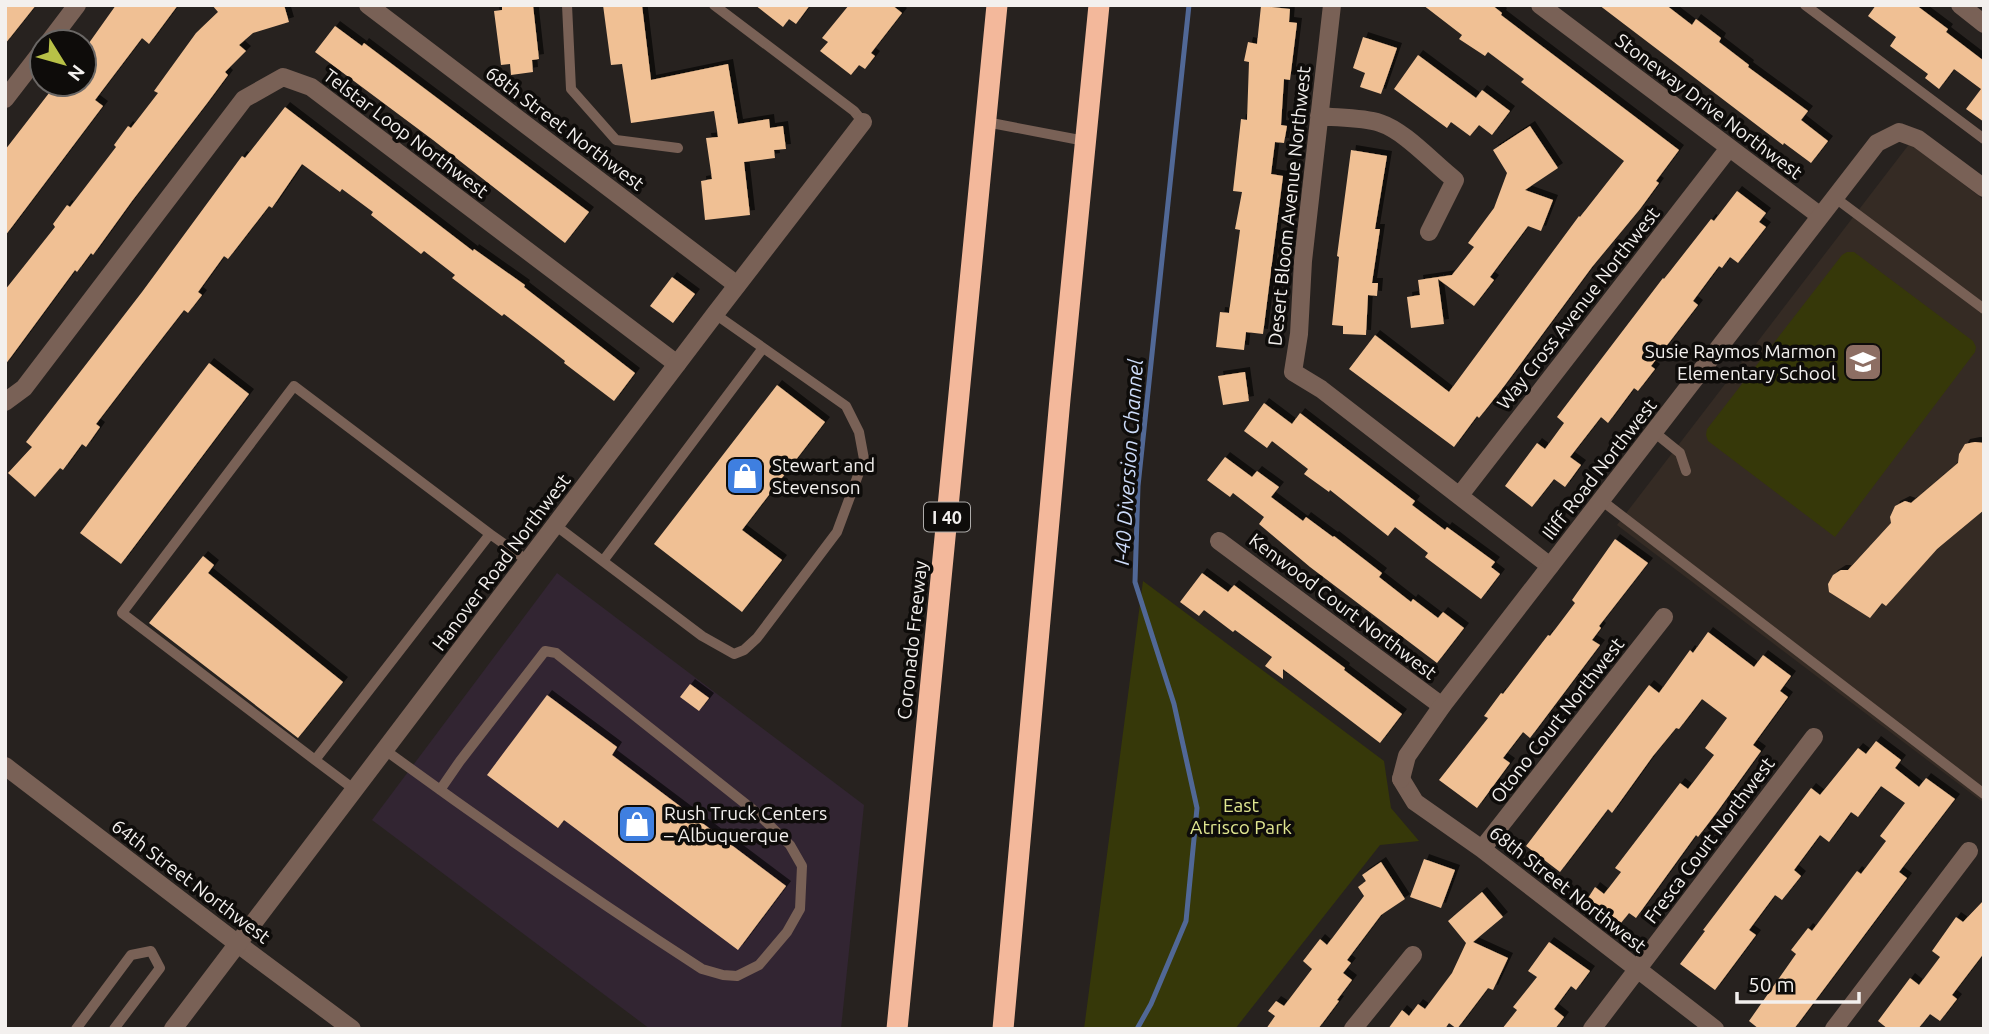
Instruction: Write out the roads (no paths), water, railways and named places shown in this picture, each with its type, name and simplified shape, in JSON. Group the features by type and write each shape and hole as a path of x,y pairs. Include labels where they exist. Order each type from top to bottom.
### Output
{"highway":[{"name":"Coronado Freeway","path":"897,1029 997,5"},
{"path":"1003,1029 1098,5"}],"street":[{"path":"59,28 76,5"},
{"name":"68th Street Northwest","path":"368,5 737,285"},
{"name":"Desert Bloom Avenue Northwest","path":"1332,5 1293,372 1321,390 1460,495"},
{"name":"Stoneway Drive Northwest","path":"1541,5 1819,215"},
{"path":"1960,5 1984,24"},
{"path":"5,99 28,69"},
{"name":"Telstar Loop Northwest","path":"5,402 24,388 244,99 283,77 311,87 677,364"},
{"path":"1319,116 1378,122 1403,134 1455,180 1429,232"},
{"name":"Hanover Road Northwest","path":"173,1029 863,122"},
{"name":"Iliff Road Northwest","path":"1401,779 1407,757 1442,706 1877,143 1899,132 1918,139 1984,188"},
{"name":"Way Cross Avenue Northwest","path":"1460,495 1729,148"},
{"path":"1460,495 1550,566"},
{"name":"Kenwood Court Northwest","path":"1219,541 1442,706"},
{"name":"Otono Court Northwest","path":"1482,849 1664,617"},
{"name":"Fresca Court Northwest","path":"1592,1029 1814,737"},
{"name":"64th Street Northwest","path":"5,766 352,1029"},
{"name":"68th Street Northwest","path":"1401,779 1415,802 1482,849 1714,1029"},
{"path":"1834,1029 1969,851"},
{"path":"1353,1029 1413,955"}],"lane":[{"path":"567,5 571,89 616,140 678,148"},
{"path":"714,5 854,111 863,122"},
{"path":"1805,5 1984,139"},
{"path":"985,122 1085,141"},
{"path":"1834,197 1984,309"},
{"path":"555,525 702,636 734,654 744,650 757,638 837,532 864,459 859,432 846,406 715,314"},
{"path":"603,561 763,348"},
{"path":"355,790 122,613 294,386 528,561"},
{"path":"1654,432 1680,453 1686,471"},
{"path":"1601,500 1984,794"},
{"path":"315,760 490,534"},
{"path":"385,750 496,831 535,855 583,892 702,969 737,976 759,965 786,932 800,909 802,866 790,845 757,813 556,653 545,651 440,790"},
{"path":"76,1029 131,955 151,951 160,968 114,1029"}],"waterway":[{"name":"I-40 Diversion Channel","path":"1137,1029 1151,1004 1186,921 1197,808 1174,704 1135,582 1138,486 1189,5"}],"place":[{"name":"Susie Raymos Marmon Elementary School","path":"1863,362"},
{"name":"Stewart and Stevenson","path":"745,476"},
{"name":"Rush Truck Centers – Albuquerque","path":"637,824"}],"park label":[{"name":"East Atrisco Park","path":"1241,816"}]}
